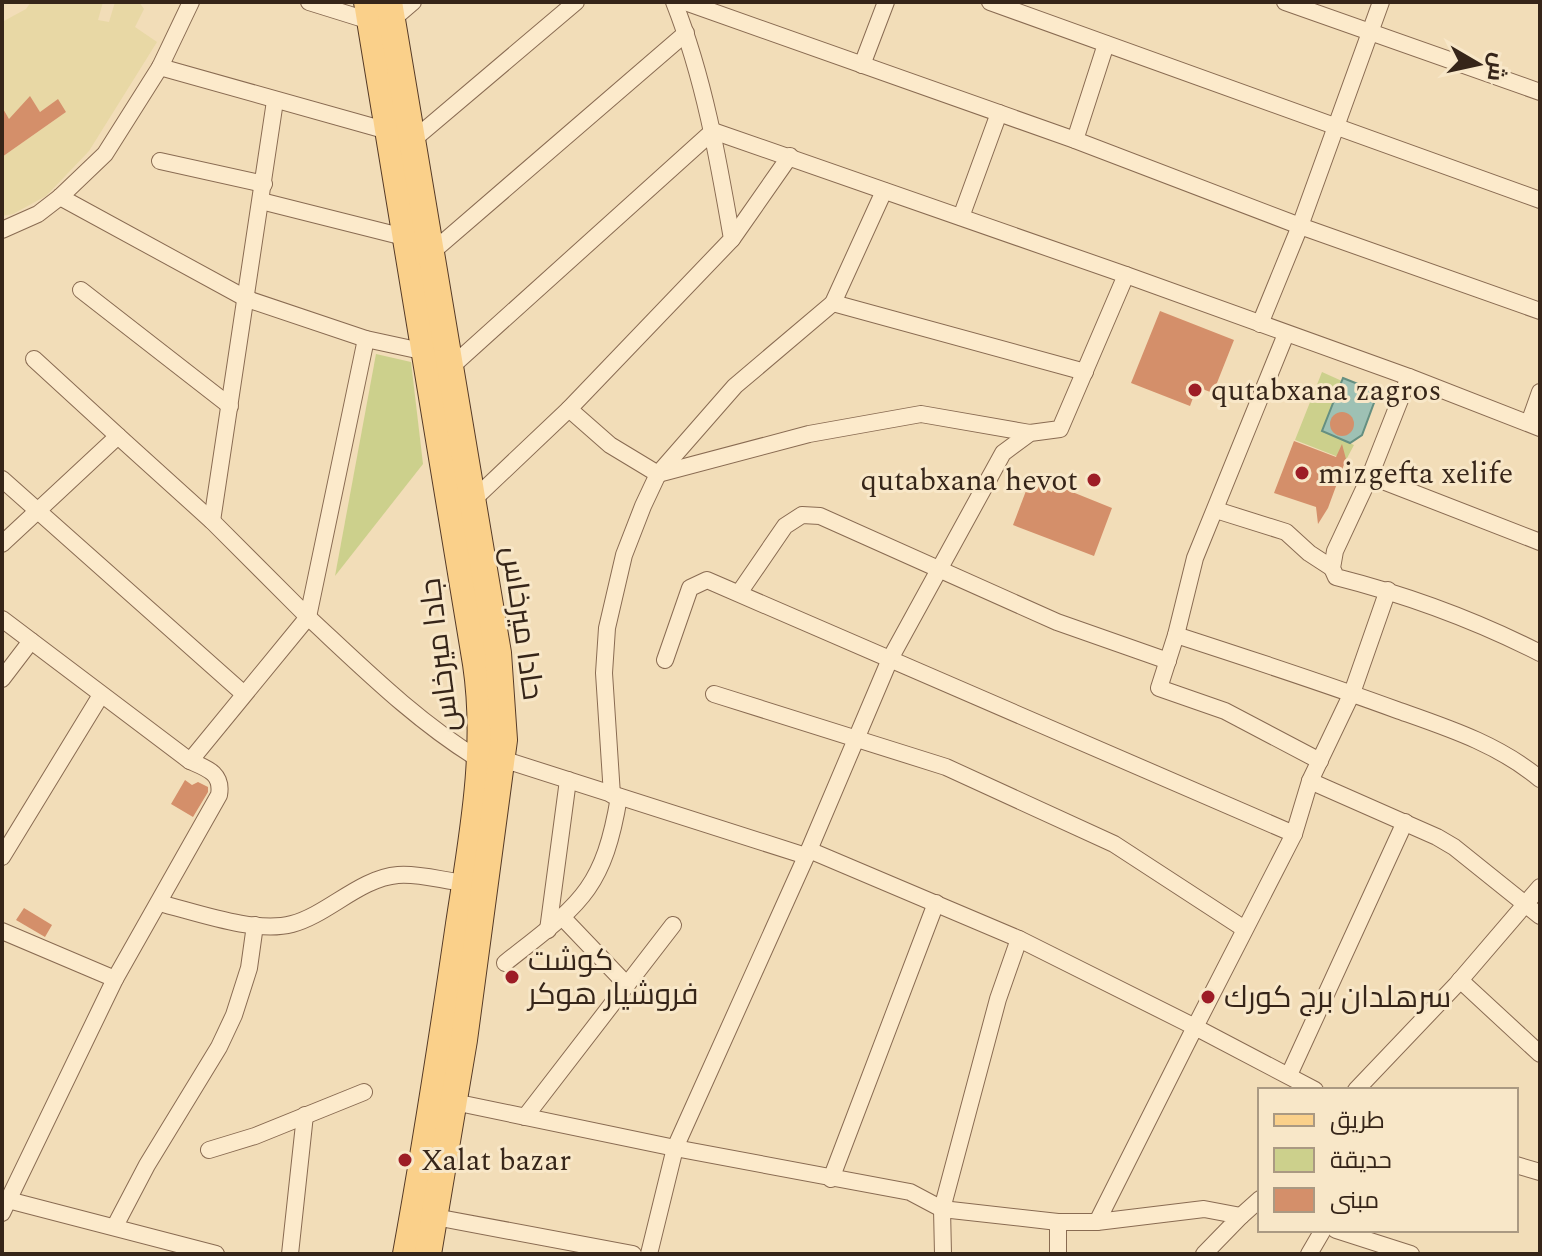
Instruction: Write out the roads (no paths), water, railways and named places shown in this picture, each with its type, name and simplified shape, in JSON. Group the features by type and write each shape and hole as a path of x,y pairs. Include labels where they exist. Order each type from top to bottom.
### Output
{"main road":[{"name":"حادا ميرخاس","path":"380,11 401,135 432,252 502,687 504,740 491,760 454,1102 428,1254"},
{"name":"جادا ميرخاس","path":"401,135 408,238 479,685 482,727 491,760 465,883 406,1254"}],"street":[{"path":"2,230 38,214 105,154 160,67 191,2"},
{"path":"309,2 380,11 413,2"},
{"path":"160,67 401,135 576,2"},
{"path":"674,2 686,33 713,131 732,239"},
{"path":"685,2 1075,140 1300,226 1540,311"},
{"path":"862,65 886,2"},
{"path":"990,2 1035,10 1106,44 1540,200"},
{"path":"1285,2 1540,92"},
{"path":"1260,324 1300,226 1381,2"},
{"path":"432,252 686,33"},
{"path":"1075,140 1106,44"},
{"path":"212,521 275,101"},
{"path":"961,217 999,113"},
{"path":"713,131 1126,275 1409,377 1534,426 1540,392"},
{"path":"451,367 713,131"},
{"path":"472,501 569,409 732,239 790,156"},
{"path":"160,161 408,238"},
{"path":"505,963 581,900 596,879 607,855 616,796 604,673 607,628 624,555 658,474 735,386 833,303 884,191"},
{"path":"60,197 247,299 366,339 426,352"},
{"path":"569,409 610,445 658,474 809,434 921,414 1030,433 1060,429 1126,275"},
{"path":"81,290 230,406"},
{"path":"833,303 1085,372"},
{"path":"1286,334 1195,558 1159,688 1225,711 1320,761"},
{"path":"190,761 308,617 366,339"},
{"path":"34,359 212,521 308,617 445,739 491,760 568,780 807,853 936,903 1019,939 1312,1088"},
{"path":"1332,568 1335,551 1370,476 1409,377"},
{"path":"649,1254 675,1148 890,659 1003,453 1030,433"},
{"path":"2,544 118,436"},
{"path":"1370,476 1540,542"},
{"path":"2,479 244,694"},
{"path":"1216,510 1286,532 1332,568 1336,577 1388,590 1499,632 1540,653"},
{"path":"739,593 785,526 802,515 820,516 1057,622 1168,661"},
{"path":"665,660 690,588 707,580 1294,834"},
{"path":"1097,1222 1243,928 1294,834 1310,781 1352,693 1388,590"},
{"path":"2,619 190,761 216,775 219,781 219,795 115,979 5,1206 115,1226 216,1254"},
{"path":"1176,635 1473,737 1518,761 1540,779"},
{"path":"2,679 31,641"},
{"path":"714,694 946,767 1114,844 1243,928"},
{"path":"2,857 101,695"},
{"path":"548,930 568,780"},
{"path":"1310,781 1454,847 1540,916"},
{"path":"1289,1075 1405,822"},
{"path":"159,903 255,925 293,924 371,883 398,875 465,883"},
{"path":"1358,1088 1460,980 1540,887"},
{"path":"831,1179 936,903"},
{"path":"2,913 4,931 115,979"},
{"path":"563,918 627,985"},
{"path":"115,1226 147,1165 219,1047 234,1015 249,968 255,925"},
{"path":"525,1117 673,925"},
{"path":"943,1254 942,1209 998,999 1019,939"},
{"path":"1460,980 1540,1054"},
{"path":"209,1150 255,1136 364,1092"},
{"path":"454,1102 831,1179 910,1192 942,1209 1058,1222 1097,1222 1204,1209 1241,1216"},
{"path":"290,1254 305,1115"},
{"path":"1518,1166 1540,1172"},
{"path":"1204,1254 1258,1201"},
{"path":"435,1217 633,1254"},
{"path":"1058,1222 1058,1254"},
{"path":"1309,1252 1322,1232"},
{"path":"1342,1232 1411,1254"}],"place":[{"name":"qutabxana zagros","path":"1195,390"},
{"name":"mizgefta xelife","path":"1302,473"},
{"name":"qutabxana hevot","path":"1094,480"},
{"name":"كوشت فروشيار هوكر","path":"512,977"},
{"name":"سرهلدان برج كورك","path":"1208,997"},
{"name":"Xalat bazar","path":"405,1160"}]}
